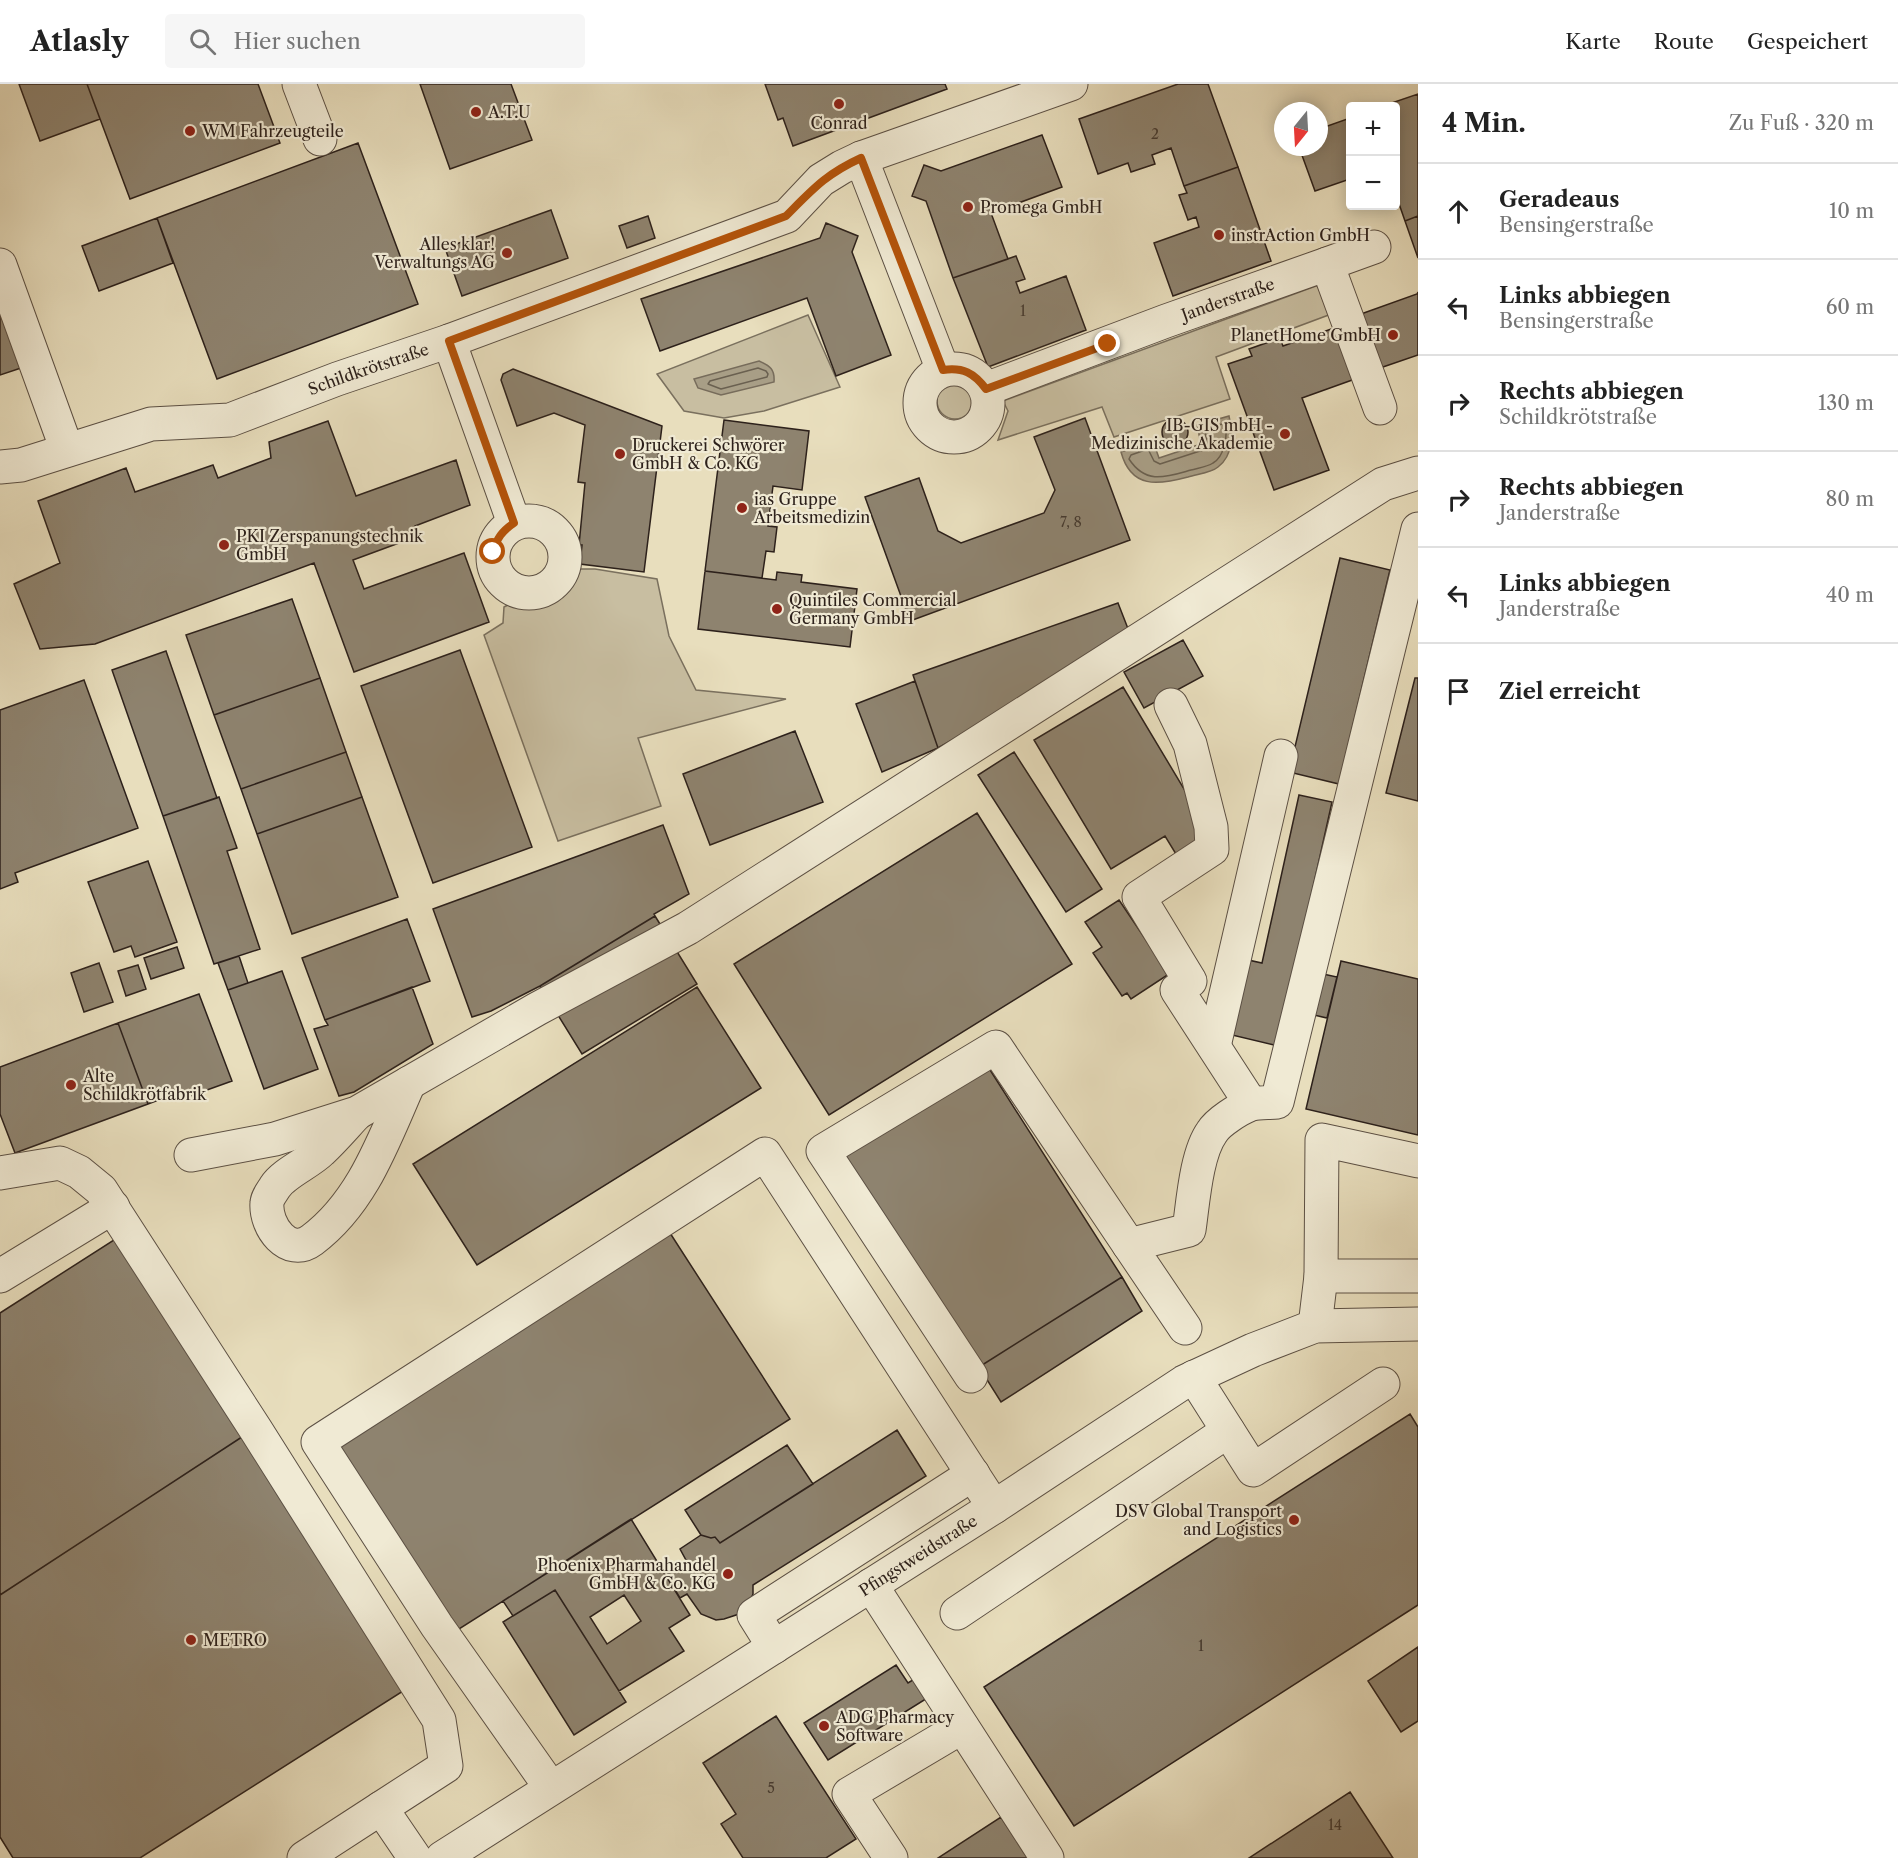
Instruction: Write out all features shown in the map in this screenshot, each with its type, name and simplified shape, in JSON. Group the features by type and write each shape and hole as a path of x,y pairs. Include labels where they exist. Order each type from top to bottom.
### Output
{"street":[{"path":"299,84 320,139"},
{"name":"Schildkrötstraße","path":"0,467 21,465 151,424 230,420 786,216 821,180 861,158 1038,90 1071,84"},
{"path":"861,158 943,370"},
{"name":"Janderstraße","path":"986,389 1374,247"},
{"path":"1327,264 1380,408"},
{"path":"0,265 68,450"},
{"path":"449,341 514,523"},
{"path":"956,368 968,371 979,379 986,389 988,405 986,415 981,423 966,435 944,436 934,431 926,423 920,411 920,396 924,385 932,375 943,370 956,368"},
{"path":"191,1155 275,1139 357,1113 537,1009 688,928 1383,484 1418,473"},
{"path":"1130,1245 1189,1230 1201,1157 1212,1131 1234,1113 1251,1104 1277,1102 1418,529"},
{"path":"1171,705 1190,744 1211,827 1212,849"},
{"path":"1214,1046 1281,756"},
{"path":"1251,1104 1177,990 1190,981 1139,897 1212,849 1257,862"},
{"path":"972,1376 823,1151 996,1047 1185,1328"},
{"path":"357,1113 321,1152 276,1185 267,1202 269,1222 281,1240 296,1246 309,1242 347,1208 372,1166 409,1083"},
{"path":"1323,1325 1322,1140 1418,1161"},
{"path":"551,1788 437,1626 318,1442 765,1154 994,1507"},
{"path":"0,1173 60,1163 79,1172 101,1190 439,1720 446,1766 304,1858"},
{"path":"0,1276 113,1207"},
{"path":"1321,1276 1418,1276"},
{"name":"Pfingstweidstraße","path":"442,1858 994,1507 1184,1382 1253,1350 1323,1325 1418,1324"},
{"path":"1194,1377 1253,1470 1383,1384"},
{"path":"957,1613 1228,1431"},
{"path":"774,1647 754,1615 973,1474"},
{"path":"871,1585 1047,1858"},
{"path":"891,1858 849,1794 962,1727"},
{"path":"381,1808 415,1858"}],"shaded area":[{"path":"1324,283 1334,313 1216,357 1230,399 1114,437 1102,407 998,440 1008,411 1003,401"},
{"path":"808,315 840,387 764,411 724,418 684,411 657,374"},
{"path":"955,383 968,388 973,401 968,414 955,419 942,414 937,401 942,388"},
{"path":"574,569 595,569 657,579 669,636 696,690 786,699 638,738 661,806 558,841 484,635 503,623 504,607 515,603 535,603 549,598 561,589"}],"water":[{"path":"759,361 771,368 774,382 721,395 698,388 694,379"},
{"path":"1229,416 1230,450 1223,462 1212,471 1166,482 1147,481 1131,473 1121,452 1153,441 1159,458 1201,444 1197,425"}],"building":[{"path":"19,84 87,84 100,119 40,141"},
{"name":"WM Fahrzeugteile","path":"87,84 258,84 280,143 130,199"},
{"name":"A.T.U","path":"420,84 511,84 532,140 450,169"},
{"name":"Conrad","path":"765,84 945,84 947,89 793,146 783,118 778,120"},
{"path":"1178,84 1208,84 1238,167 1184,186 1171,148 1152,155 1155,164 1131,172 1128,163 1098,174 1079,119"},
{"path":"1418,94 1418,216 1405,221 1400,207 1400,102 1395,102"},
{"path":"1346,119 1346,180 1315,191 1302,156 1328,156 1328,126"},
{"name":"Promega GmbH","path":"1042,135 1062,187 991,213 1008,259 953,278 926,201 912,196 924,165 941,171"},
{"path":"358,143 418,304 217,379 157,218"},
{"name":"instrAction GmbH","path":"1238,167 1271,261 1173,296 1154,243 1199,227 1196,217 1188,220 1179,195 1187,193 1184,186"},
{"name":"Alles klar! Verwaltungs AG","path":"551,210 568,258 462,296 445,248"},
{"path":"648,216 655,238 627,248 619,226"},
{"path":"1418,216 1418,258 1405,221"},
{"path":"157,218 173,263 99,291 82,246"},
{"path":"826,223 858,236 852,252 891,355 836,376 807,298 660,351 641,299 820,238"},
{"path":"1016,256 1025,279 1016,282 1020,293 1066,276 1086,330 988,367 953,278"},
{"name":"PlanetHome GmbH","path":"1418,292 1418,355 1380,368 1361,314"},
{"path":"0,300 24,367 0,375"},
{"name":"IB-GIS mbH - Medizinische Akademie","path":"1337,327 1355,379 1302,398 1329,470 1274,490 1228,364 1252,356 1249,349 1280,338 1283,346"},
{"name":"Druckerei Schwörer GmbH & Co. KG","path":"513,369 662,426 644,572 580,564 582,545 579,545 585,483 578,482 585,425 554,413 517,426 501,380 503,374"},
{"path":"1085,418 1130,540 910,621 865,497 919,478 938,531 961,543 1044,513 1055,490 1034,437"},
{"path":"1175,419 1185,422 1188,432 1185,442 1175,445 1165,442 1162,432 1165,422"},
{"name":"ias Gruppe Arbeitsmedizin","path":"724,420 809,431 802,490 773,486 768,526 777,527 774,552 766,551 762,578 705,571"},
{"name":"PKI Zerspanungstechnik GmbH","path":"328,421 356,496 456,460 470,505 415,526 418,536 353,560 364,589 464,553 489,622 354,672 314,563 95,644 40,649 14,584 60,563 38,501 126,468 135,492 213,465 218,478 271,458 269,442"},
{"path":"1340,558 1390,570 1339,784 1289,772"},
{"name":"Quintiles Commercial Germany GmbH","path":"705,571 776,580 777,572 802,575 801,582 857,589 850,647 698,629"},
{"path":"292,599 320,678 214,715 186,635"},
{"path":"1118,603 1132,639 938,748 913,675"},
{"path":"1183,640 1203,676 1144,708 1124,672"},
{"path":"460,650 532,847 433,883 361,686"},
{"path":"166,651 217,798 163,816 112,670"},
{"path":"320,678 346,752 241,789 214,715"},
{"path":"1415,678 1418,678 1418,801 1386,793"},
{"path":"84,680 138,828 15,873 18,882 0,889 0,710"},
{"path":"915,681 938,748 882,772 856,704"},
{"path":"1123,687 1202,819 1205,844 1179,859 1165,836 1111,869 1034,740"},
{"path":"795,731 823,802 710,845 683,774"},
{"path":"346,752 362,797 257,834 241,789"},
{"path":"1014,752 1102,889 1066,912 978,775"},
{"path":"1299,795 1332,802 1278,1046 1232,1035 1248,960 1262,963"},
{"path":"219,797 237,848 227,851 260,949 214,964 163,816"},
{"path":"362,797 398,897 292,934 257,834"},
{"path":"977,813 1072,964 829,1115 734,964"},
{"path":"663,825 689,894 540,986 491,1011 472,1017 433,909"},
{"path":"148,861 177,942 135,957 131,946 114,952 88,882"},
{"path":"1119,900 1169,974 1131,999 1127,993 1122,996 1093,953 1102,947 1085,922"},
{"path":"655,916 697,984 582,1054 540,986"},
{"path":"407,919 430,981 325,1020 302,958"},
{"path":"177,947 184,968 151,979 144,958"},
{"path":"239,956 248,983 228,990 218,963"},
{"path":"1341,961 1418,979 1418,1135 1306,1109"},
{"path":"99,963 113,1002 84,1012 71,973"},
{"path":"138,965 146,989 126,996 118,971"},
{"path":"282,971 318,1069 264,1089 228,990"},
{"path":"1314,972 1337,977 1327,1018 1305,1013"},
{"path":"412,987 433,1044 354,1092 339,1096 314,1029 328,1025 325,1020"},
{"path":"697,987 761,1088 477,1265 413,1164"},
{"path":"199,994 232,1081 179,1100 177,1093 148,1104 118,1023"},
{"name":"Alte Schildkrötfabrik","path":"118,1023 148,1104 15,1153 0,1114 0,1067"},
{"path":"985,1062 1122,1277 979,1367 843,1152"},
{"path":"670,1233 790,1419 448,1636 330,1450"},
{"path":"117,1238 248,1433 0,1595 0,1313"},
{"path":"1122,1277 1142,1311 1001,1402 979,1367"},
{"path":"1410,1414 1418,1427 1418,1605 1074,1826 984,1687"},
{"path":"897,1430 926,1476 753,1585 753,1594 748,1606 739,1614 716,1620 701,1614 687,1594 680,1598 666,1575 687,1562 680,1549 701,1535 715,1537 720,1543"},
{"name":"METRO","path":"248,1433 411,1686 140,1858 13,1858 0,1837 0,1595"},
{"path":"787,1445 813,1484 720,1543 715,1537 701,1535 685,1510"},
{"path":"631,1519 690,1615 669,1628 684,1651 619,1691 555,1590 513,1616 503,1601","holes":["624,1595 641,1621 607,1644 590,1617"]},
{"path":"555,1590 626,1702 574,1735 503,1622"},
{"path":"1418,1647 1418,1721 1401,1732 1368,1681"},
{"path":"896,1665 908,1683 916,1678 929,1697 828,1760 804,1723"},
{"path":"776,1716 856,1839 826,1858 743,1858 721,1824 736,1814 703,1763"},
{"path":"1350,1792 1393,1858 1249,1858"},
{"path":"1001,1817 1028,1858 938,1858"}],"place":[{"name":"Conrad","path":"839,104"},
{"name":"A.T.U","path":"476,112"},
{"name":"WM Fahrzeugteile","path":"190,131"},
{"name":"Promega GmbH","path":"968,207"},
{"name":"instrAction GmbH","path":"1219,235"},
{"name":"Alles klar! Verwaltungs AG","path":"507,253"},
{"name":"PlanetHome GmbH","path":"1393,335"},
{"name":"IB-GIS mbH - Medizinische Akademie","path":"1285,434"},
{"name":"Druckerei Schwörer GmbH & Co. KG","path":"620,454"},
{"name":"ias Gruppe Arbeitsmedizin","path":"742,508"},
{"name":"PKI Zerspanungstechnik GmbH","path":"224,545"},
{"name":"Quintiles Commercial Germany GmbH","path":"777,609"},
{"name":"Alte Schildkrötfabrik","path":"71,1085"},
{"name":"DSV Global Transport and Logistics","path":"1294,1520"},
{"name":"Phoenix Pharmahandel GmbH & Co. KG","path":"728,1574"},
{"name":"METRO","path":"191,1640"},
{"name":"ADG Pharmacy Software","path":"824,1726"}],"route":[{"path":"493,552 496,540 514,523 449,341 786,216 821,180 861,158 943,370 956,368 968,371 979,379 986,389 1108,344"}]}
